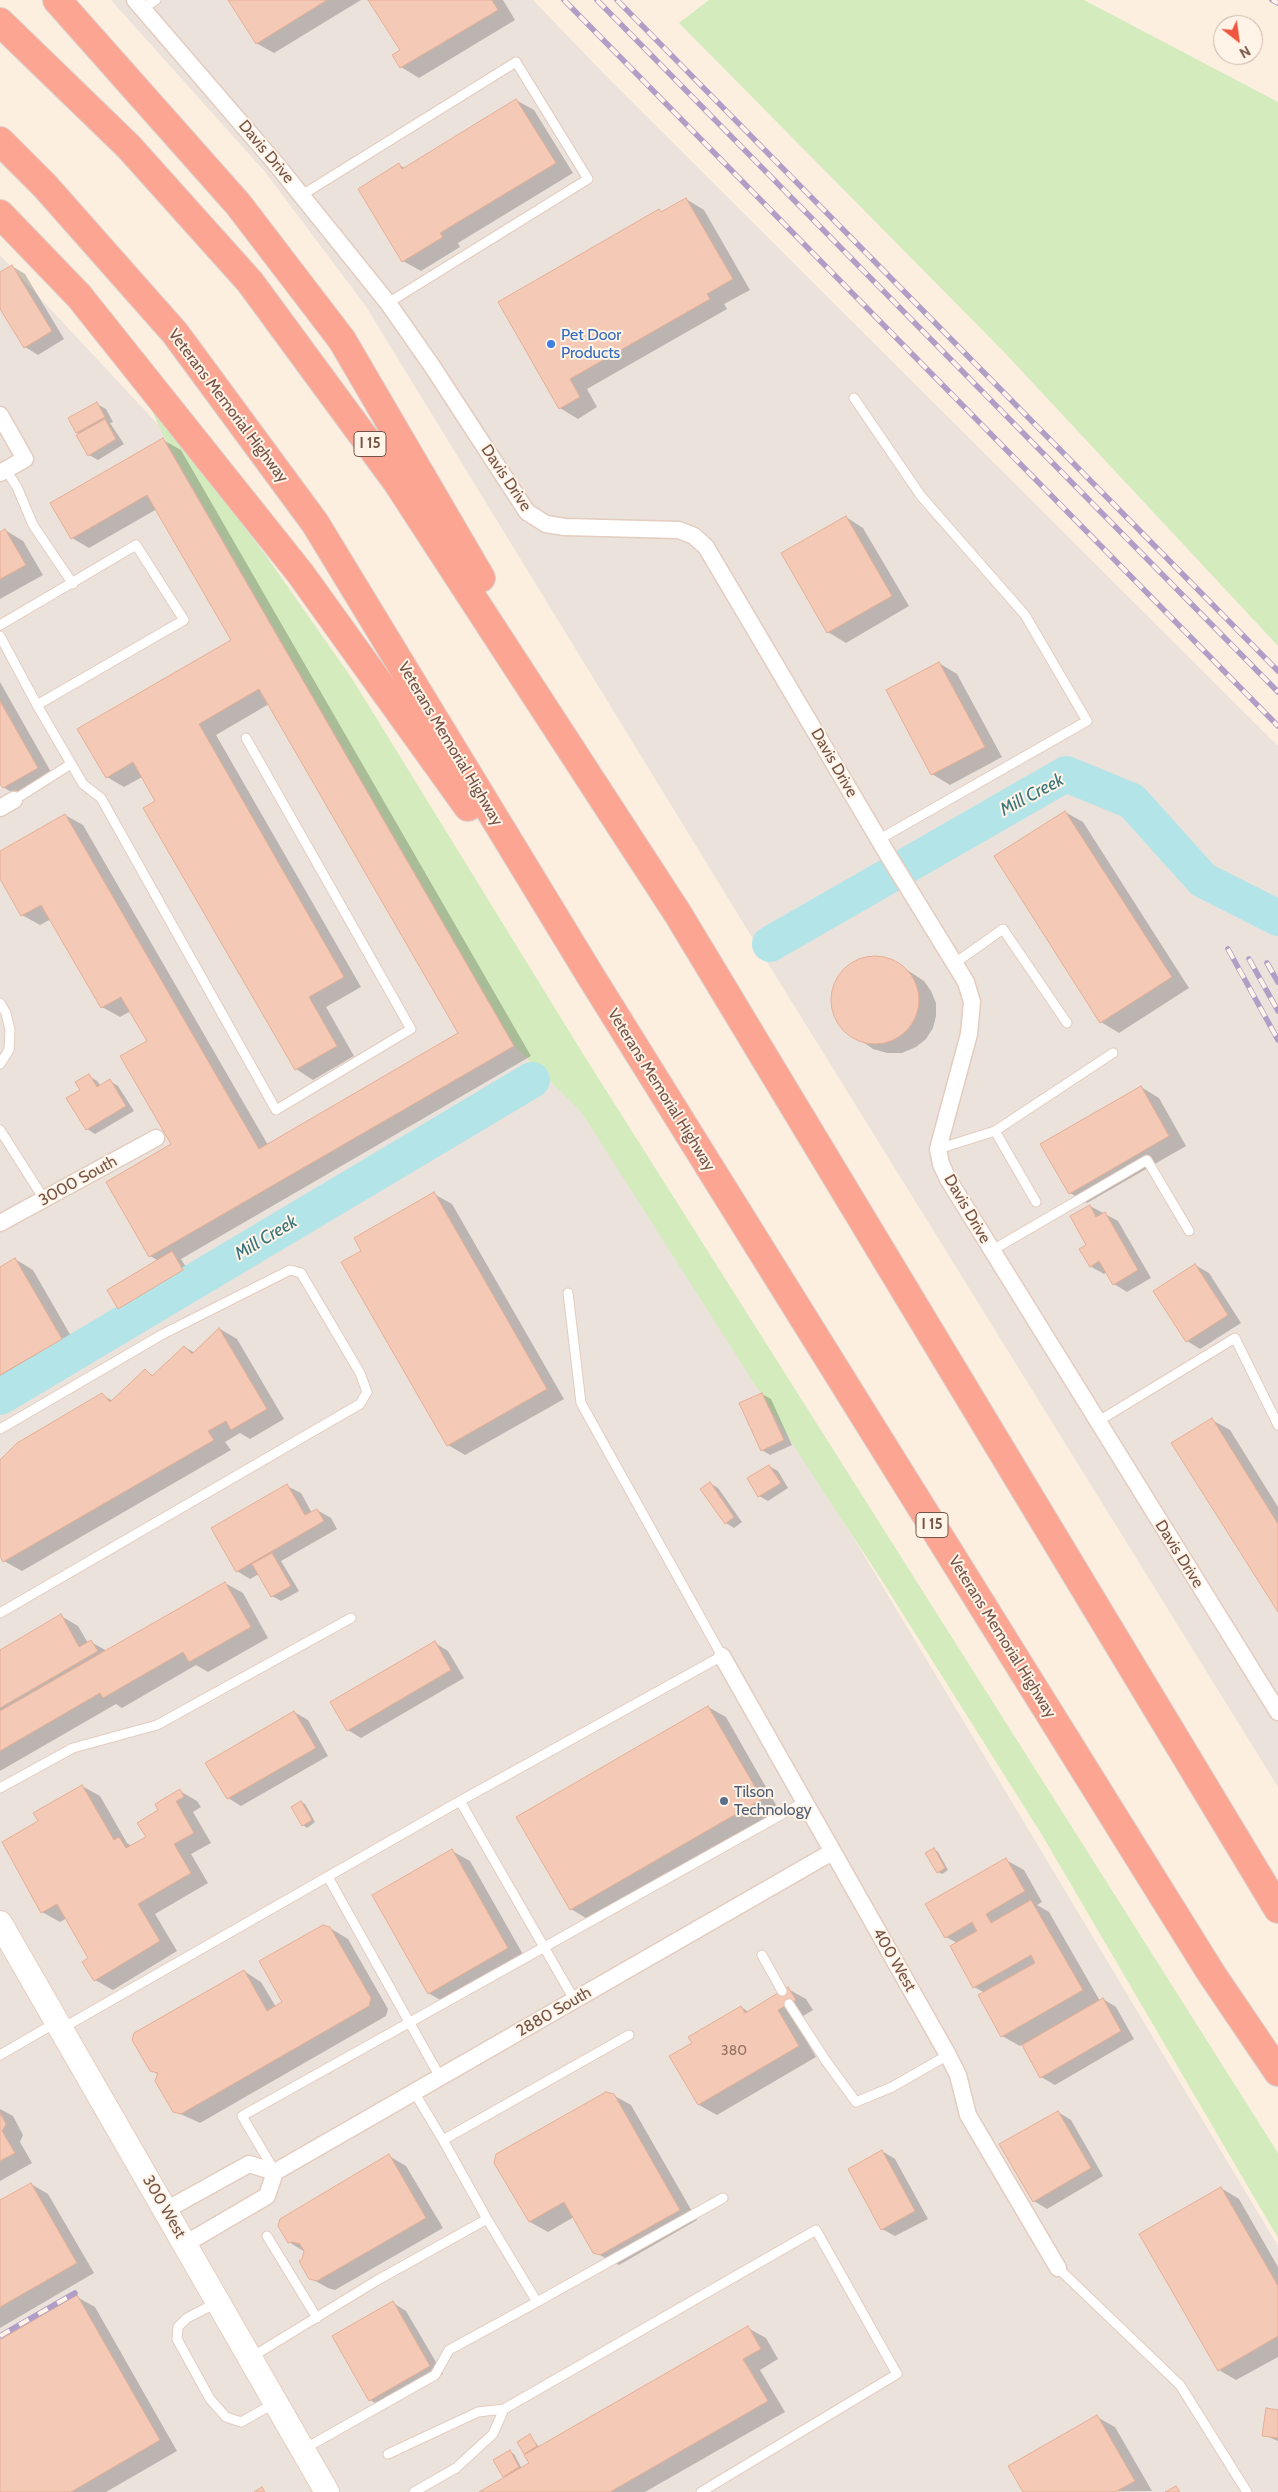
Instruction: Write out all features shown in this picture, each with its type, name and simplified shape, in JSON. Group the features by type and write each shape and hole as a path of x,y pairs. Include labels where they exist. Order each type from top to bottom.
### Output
{"highway":[{"path":"56,0 238,204 342,340 678,914"},
{"name":"I 15","path":"0,22 129,147 250,282 397,482 678,914 1278,1909"},
{"name":"Veterans Memorial Highway","path":"0,141 45,186 174,333 315,523 590,975 1211,1973 1278,2072"},
{"path":"0,214 79,296 300,573 590,975"}],"main road":[{"name":"300 West","path":"0,1923 326,2492"}],"street":[{"name":"Davis Drive","path":"138,4 302,195 388,303 527,512 535,519 546,524 565,527 679,530 694,536 706,547 878,840 966,982 972,1002 969,1034 938,1149 941,1164 948,1179 1278,1712"},
{"path":"0,415 25,459 3,471"},
{"name":"3000 South","path":"0,1223 156,1138"},
{"name":"400 West","path":"722,1656 948,2055 958,2075 968,2114 1058,2268"},
{"name":"2880 South","path":"275,2172 832,1852"},
{"path":"166,2210 249,2164 275,2172 267,2196 184,2244"}],"lane":[{"path":"138,4 156,0"},
{"path":"302,195 516,62 588,179 388,303"},
{"path":"854,398 922,496 1025,615 1087,721 878,840"},
{"path":"3,471 17,487 34,525 72,584"},
{"path":"0,625 136,545 184,620 37,705"},
{"path":"0,636 83,784 101,798 276,1110 411,1030 246,738"},
{"path":"7,804 71,764"},
{"path":"954,963 1003,929 1067,1023"},
{"path":"0,1004 6,1013 10,1030 9,1050 0,1064"},
{"path":"938,1149 995,1131 1113,1052"},
{"path":"0,1130 44,1199"},
{"path":"995,1131 1036,1202"},
{"path":"991,1251 1147,1160 1189,1231"},
{"path":"0,1429 163,1334 290,1270 301,1274 360,1374 367,1392 360,1404 0,1613"},
{"path":"0,2055 59,2025 328,1877 460,1801 722,1656 581,1403 568,1293"},
{"path":"1097,1422 1235,1338 1278,1426"},
{"path":"0,1788 73,1748 157,1724 351,1618"},
{"path":"460,1801 575,2001"},
{"path":"275,2172 242,2116 804,1802"},
{"path":"328,1877 440,2077"},
{"path":"762,1955 782,1991"},
{"path":"789,2004 826,2061 856,2102 892,2086 948,2055"},
{"path":"443,2140 629,2035"},
{"path":"414,2092 537,2302"},
{"path":"302,2450 435,2375 449,2350 722,2198"},
{"path":"250,2358 376,2281 487,2219"},
{"path":"388,2454 478,2412 504,2409 816,2230 896,2374 701,2492"},
{"path":"267,2236 317,2318"},
{"path":"1058,2268 1180,2385 1247,2492"},
{"path":"218,2302 187,2318 178,2327 177,2339 210,2398 226,2417 241,2422 275,2402"},
{"path":"414,2492 456,2468 493,2434 504,2409"}],"shaded area":[{"path":"111,0 533,0 608,78 1278,746 1278,1787 772,970 365,305 265,172"},
{"path":"0,255 180,448 554,1038 1278,2246 1278,2492 0,2492"}],"green space":[{"path":"709,0 1084,0 1278,102 1278,646 1004,352 679,23"},
{"path":"151,409 213,485 267,557 353,680 585,1057 1278,2153 1278,2238 1042,1835 879,1576 582,1113 515,1046 164,437"}],"building":[{"path":"228,0 327,0 256,44"},
{"path":"368,0 492,0 498,10 400,68 392,55 400,50"},
{"path":"516,99 556,163 440,233 443,237 402,262 358,189 399,163 402,169"},
{"path":"686,198 733,279 707,294 710,299 570,379 580,397 559,409 498,302 659,209 661,212"},
{"path":"12,265 52,331 24,348 0,309 0,272"},
{"path":"97,402 105,417 76,433 68,418"},
{"path":"105,419 116,439 88,456 76,435"},
{"path":"163,438 514,1046 149,1257 106,1182 171,1144 120,1056 147,1041 121,997 101,1008 41,905 21,916 0,879 0,851 65,814 259,1149 458,1033 259,689 199,724 344,977 309,997 337,1046 295,1070 143,808 155,801 133,762 106,778 77,729 231,640 147,495 71,539 50,503"},
{"path":"846,516 892,596 827,633 781,553"},
{"path":"5,529 26,565 0,579 0,532"},
{"path":"939,662 985,747 931,775 886,690"},
{"path":"0,701 38,768 3,788 0,784"},
{"path":"1065,811 1172,977 1100,1023 994,856"},
{"path":"875,956 892,960 906,969 915,983 919,1000 915,1017 906,1031 892,1040 875,1044 858,1040 844,1031 835,1017 831,1000 835,983 844,969 858,960"},
{"path":"89,1074 97,1087 110,1079 126,1106 86,1130 66,1098 80,1090 75,1082"},
{"path":"1141,1086 1169,1136 1069,1194 1040,1144"},
{"path":"434,1192 547,1389 447,1446 341,1262 361,1251 354,1238"},
{"path":"1090,1205 1096,1217 1105,1212 1138,1270 1113,1285 1099,1261 1090,1267 1079,1249 1086,1245 1070,1216"},
{"path":"172,1251 183,1270 118,1309 107,1290"},
{"path":"15,1258 62,1339 0,1375 0,1267"},
{"path":"1195,1264 1228,1315 1186,1342 1153,1291"},
{"path":"219,1328 267,1409 231,1430 226,1421 208,1431 214,1440 3,1562 0,1556 0,1460 17,1443 102,1393 110,1402 145,1369 152,1376 184,1346 192,1354"},
{"path":"762,1393 784,1440 761,1451 739,1403"},
{"path":"1212,1418 1278,1524 1278,1612 1171,1443"},
{"path":"769,1465 781,1483 758,1497 747,1478"},
{"path":"710,1482 734,1517 725,1524 700,1489"},
{"path":"287,1484 305,1515 317,1509 324,1521 236,1572 211,1528"},
{"path":"272,1553 291,1586 271,1597 252,1564"},
{"path":"225,1582 251,1627 189,1662 183,1652 103,1698 100,1693 0,1751 0,1711"},
{"path":"61,1614 79,1647 91,1640 98,1651 0,1708 0,1650"},
{"path":"435,1641 451,1670 347,1731 330,1702"},
{"path":"708,1706 762,1799 570,1910 516,1817"},
{"path":"294,1711 316,1748 227,1799 205,1763"},
{"path":"82,1785 114,1840 119,1837 126,1848 146,1837 137,1823 158,1810 155,1804 180,1789 184,1797 176,1801 194,1833 174,1844 191,1873 138,1904 160,1941 94,1981 82,1962 88,1958 57,1904 41,1913 2,1842 38,1821 33,1813"},
{"path":"301,1801 312,1820 302,1826 291,1807"},
{"path":"934,1848 945,1868 937,1873 925,1853"},
{"path":"452,1849 508,1948 428,1994 372,1895"},
{"path":"1006,1858 1025,1891 986,1914 991,1923 1031,1900 1083,1990 1001,2037 978,1995 1035,1963 1031,1955 973,1988 950,1946 977,1931 972,1922 945,1938 925,1904"},
{"path":"323,1925 330,1927 371,1998 369,2006 181,2114 173,2112 155,2081 158,2073 150,2071 132,2040 134,2033 244,1970 267,2011 282,2002 259,1961"},
{"path":"788,1987 796,2000 778,2010 799,2046 698,2105 669,2056 692,2043 688,2037 741,2006 745,2013"},
{"path":"1103,1998 1121,2031 1040,2078 1022,2045"},
{"path":"606,2092 614,2094 680,2210 600,2255 593,2253 564,2202 529,2222 494,2163 496,2154"},
{"path":"1058,2111 1091,2168 1033,2202 999,2144"},
{"path":"0,2113 6,2124 2,2131 15,2153 0,2161"},
{"path":"882,2150 915,2211 881,2230 848,2169"},
{"path":"389,2154 426,2218 317,2281 309,2279 299,2261 302,2259 304,2251 300,2244 288,2243 278,2226 280,2219"},
{"path":"31,2183 77,2263 0,2307 0,2200"},
{"path":"1221,2187 1278,2286 1278,2336 1218,2371 1139,2234"},
{"path":"77,2295 160,2440 71,2492 0,2492 0,2340"},
{"path":"393,2301 430,2366 369,2401 332,2336"},
{"path":"748,2326 761,2349 743,2359 768,2401 610,2492 479,2492 529,2463 524,2455"},
{"path":"1266,2408 1278,2410 1278,2438 1262,2436"},
{"path":"1097,2415 1135,2481 1115,2492 1023,2492 1008,2466"},
{"path":"530,2434 537,2446 524,2454 517,2442"},
{"path":"510,2450 519,2467 503,2477 493,2460"},
{"path":"1176,2486 1180,2492 1165,2492"},
{"path":"262,2487 265,2492 254,2492"}],"waterway":[{"name":"Mill Creek","path":"770,944 1066,774 1132,801 1203,880 1278,918"},
{"name":"Mill Creek","path":"0,1397 532,1080"}],"railway":[{"path":"564,0 1278,726"},
{"path":"597,0 1278,692"},
{"path":"617,0 1278,671"},
{"path":"1272,0 1278,3"},
{"path":"1228,949 1278,1040"},
{"path":"1249,959 1278,1011"},
{"path":"1267,963 1278,982"},
{"path":"0,2336 75,2293"}],"place":[{"name":"Pet Door Products","path":"551,344"},
{"name":"Tilson Technology","path":"724,1801"}]}
